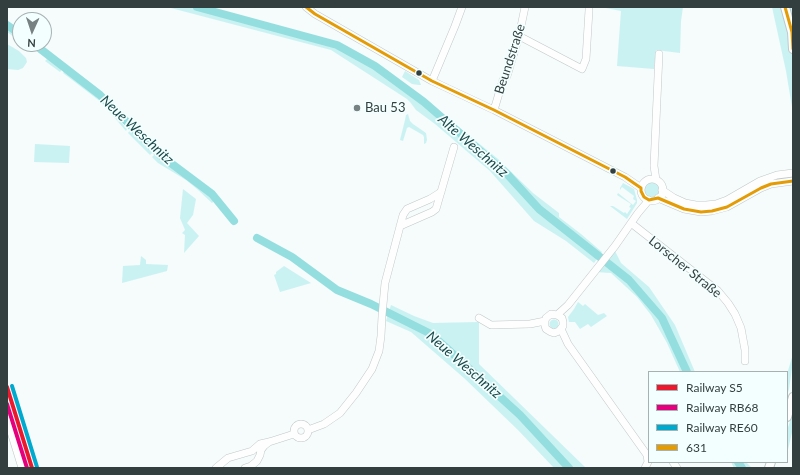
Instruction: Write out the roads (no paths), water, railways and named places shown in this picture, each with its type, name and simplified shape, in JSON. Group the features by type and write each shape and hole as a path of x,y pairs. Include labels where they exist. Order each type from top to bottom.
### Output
{"main road":[{"path":"786,7 792,34 793,49"},
{"path":"788,414 793,397"}],"street":[{"path":"306,7 315,14 432,81 494,110 625,177 648,182 661,184 662,193 658,198 652,200 647,199 641,191 648,182 654,166 659,54"},
{"path":"432,81 462,7"},
{"name":"Beundstraße","path":"494,110 503,80 507,76 519,36 525,7"},
{"path":"519,36 582,69 586,59 589,10"},
{"path":"400,226 435,211 454,147"},
{"path":"662,190 685,203 696,205 716,204 727,200 760,181 777,175 793,172"},
{"path":"658,198 684,209 701,212 712,211 727,207 771,184 793,181"},
{"path":"784,182 793,185"},
{"path":"308,430 324,424 340,413 354,396 372,369 379,351 385,283 403,214 406,209 430,199 441,192"},
{"path":"560,316 600,263 615,246 647,199"},
{"name":"Lorscher Straße","path":"631,223 718,291 728,302 741,328 745,350 745,361"},
{"path":"551,314 560,316 563,326 559,331 554,333 548,331 545,324 546,318 551,314"},
{"path":"479,318 491,325 545,324"},
{"path":"559,331 648,456 648,462 645,468"},
{"path":"7,421 21,468"},
{"path":"299,423 308,428 307,435 304,438 299,438 294,434 294,428 299,423"},
{"path":"216,468 228,458 252,451 260,444 294,434"},
{"path":"245,468 251,466 259,459 264,446 269,442"}],"waterway":[{"name":"Alte Weschnitz","path":"197,7 337,45 375,66 424,102 508,175 539,209 629,280 662,318 687,371"},
{"name":"Neue Weschnitz","path":"7,25 12,28"},
{"name":"Neue Weschnitz","path":"44,52 100,95 160,155 212,194 234,221"},
{"name":"Neue Weschnitz","path":"257,238 292,257 337,290 371,304 431,334 520,415 569,468"},
{"name":"Alte Weschnitz","path":"739,463 742,468"}],"rail line":[{"name":"RE60","path":"12,386 37,467"},
{"name":"S5","path":"7,387 32,468"},
{"name":"RB68","path":"7,404 27,468"}],"place":[{"name":"Bau 53","path":"357,108"}]}
